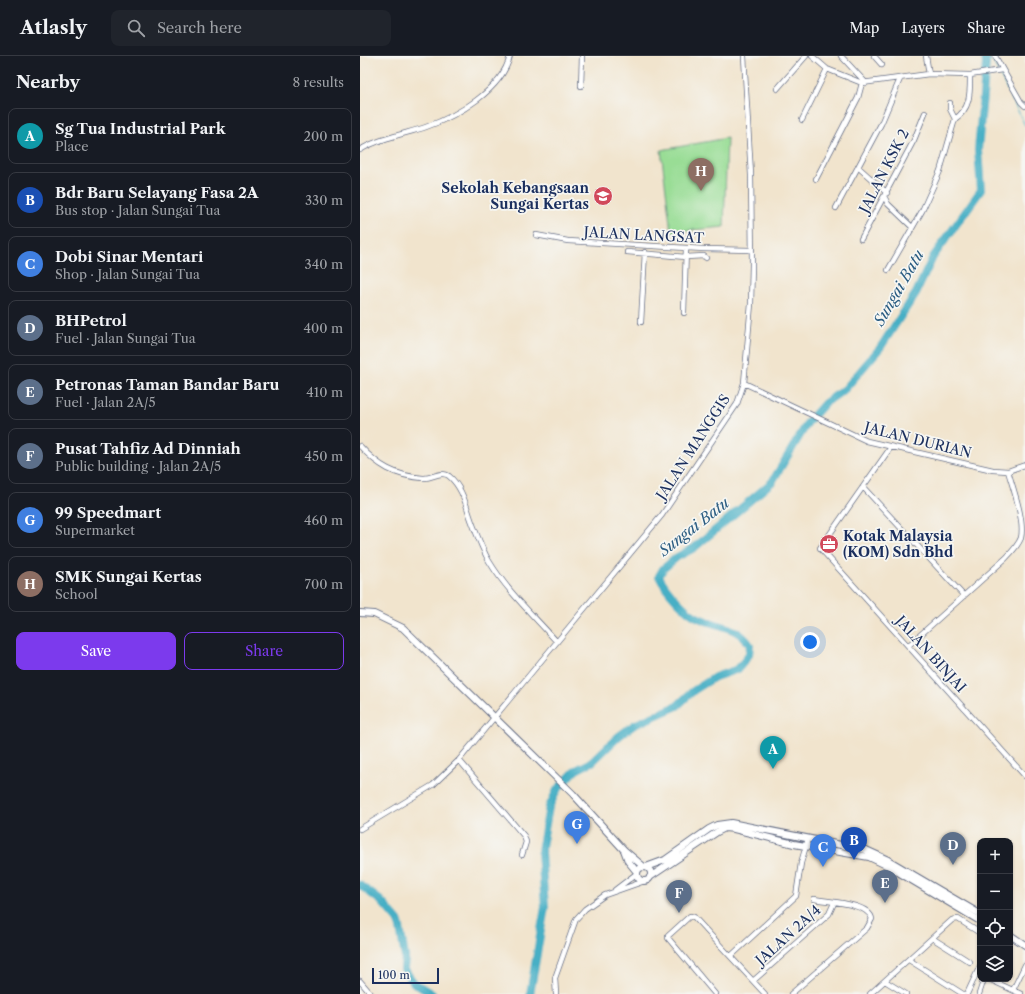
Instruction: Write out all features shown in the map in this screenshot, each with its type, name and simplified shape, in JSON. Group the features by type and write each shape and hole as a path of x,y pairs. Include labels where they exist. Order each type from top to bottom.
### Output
{"main road":[{"path":"360,613 374,614 403,628 573,794 624,850 651,873 650,877"},
{"path":"636,873 639,868 665,860 717,825 731,823 804,838 853,846 876,854 977,912"},
{"path":"624,850 637,878 642,882 647,881 650,877 725,828 804,845 859,854 879,861 977,919"},
{"path":"1013,938 1025,945"}],"street":[{"path":"360,150 427,127 457,112 480,98 489,90 501,75 510,56"},
{"path":"582,56 582,86"},
{"path":"777,89 806,56"},
{"path":"812,56 827,69 864,83 929,74 972,75 1001,70"},
{"path":"841,56 864,83"},
{"path":"874,56 882,65"},
{"path":"926,56 929,74"},
{"path":"995,56 1001,70 1025,106"},
{"name":"JALAN MANGGIS","path":"360,829 433,785 459,760 662,515 732,412 744,383 751,304 751,175 746,57"},
{"path":"802,120 827,69"},
{"path":"888,270 912,227 940,171 955,119 965,112 968,105 972,75"},
{"path":"836,208 881,124 900,79"},
{"path":"816,179 858,98 864,83"},
{"path":"950,103 950,109 955,119"},
{"name":"JALAN KSK 2","path":"862,239 886,196 914,140 925,113"},
{"path":"858,167 886,196 888,204 912,227"},
{"name":"JALAN LANGSAT","path":"536,235 568,241 645,246 752,250"},
{"path":"641,322 645,246"},
{"path":"684,313 686,248"},
{"path":"627,252 686,257 704,256 706,258"},
{"name":"JALAN DURIAN","path":"744,383 868,441 993,470 1008,471 1025,465"},
{"path":"360,446 373,461 386,469 424,478 441,473 448,476 455,483 465,500 472,522 484,550 502,581 558,642"},
{"path":"891,447 864,487 964,596"},
{"path":"909,645 1006,558 1020,538 1021,520 1008,471"},
{"name":"JALAN BINJAI","path":"864,487 820,548 909,645 1025,776"},
{"path":"459,760 524,836 526,842 522,855"},
{"path":"731,956 796,896 803,855 804,838"},
{"path":"556,994 555,978 576,918 589,906 612,892 636,873"},
{"path":"612,892 642,882"},
{"path":"791,994 869,926 872,917 866,910 860,907 814,899"},
{"name":"JALAN 2A/4","path":"753,981 829,914 834,903"},
{"path":"716,994 669,941 668,936 687,917 694,917 765,994"},
{"path":"870,994 954,919 958,919 977,931"},
{"path":"932,938 970,962"},
{"path":"909,960 963,994"},
{"path":"1013,990 1025,965"},
{"path":"967,994 977,976"},
{"path":"360,981 371,994"},
{"path":"885,981 906,994"},
{"path":"979,994 983,982"},
{"path":"996,982 1021,994"}],"green space":[{"path":"727,138 724,227 671,232 661,150"}],"waterway":[{"name":"Sungai Batu","path":"530,994 545,907 541,852 549,807 557,790 576,770 592,762 619,736 634,725 677,706 693,691 715,677 738,669 749,655 750,645 739,633 727,627 699,618 688,611 671,594 659,576 663,569 677,557 694,548 772,482 808,422 825,403 845,389 880,348 916,293 933,257 981,190 978,150 986,63 985,56"},
{"path":"988,56 994,63 1025,125"},
{"name":"Sungai Batu","path":"360,885 381,901 399,922 405,957 404,969 414,983 432,994"}],"place":[{"name":"SMK Sungai Kertas","path":"701,191"},
{"name":"Sekolah Kebangsaan Sungai Kertas","path":"603,196"},
{"name":"Kotak Malaysia (KOM) Sdn Bhd","path":"829,544"},
{"name":"Sg Tua Industrial Park","path":"773,769"},
{"name":"99 Speedmart","path":"577,844"},
{"name":"Bdr Baru Selayang Fasa 2A","path":"854,860"},
{"name":"BHPetrol","path":"953,865"},
{"name":"Dobi Sinar Mentari","path":"823,867"},
{"name":"Petronas Taman Bandar Baru","path":"885,903"},
{"name":"Pusat Tahfiz Ad Dinniah","path":"679,913"}]}
